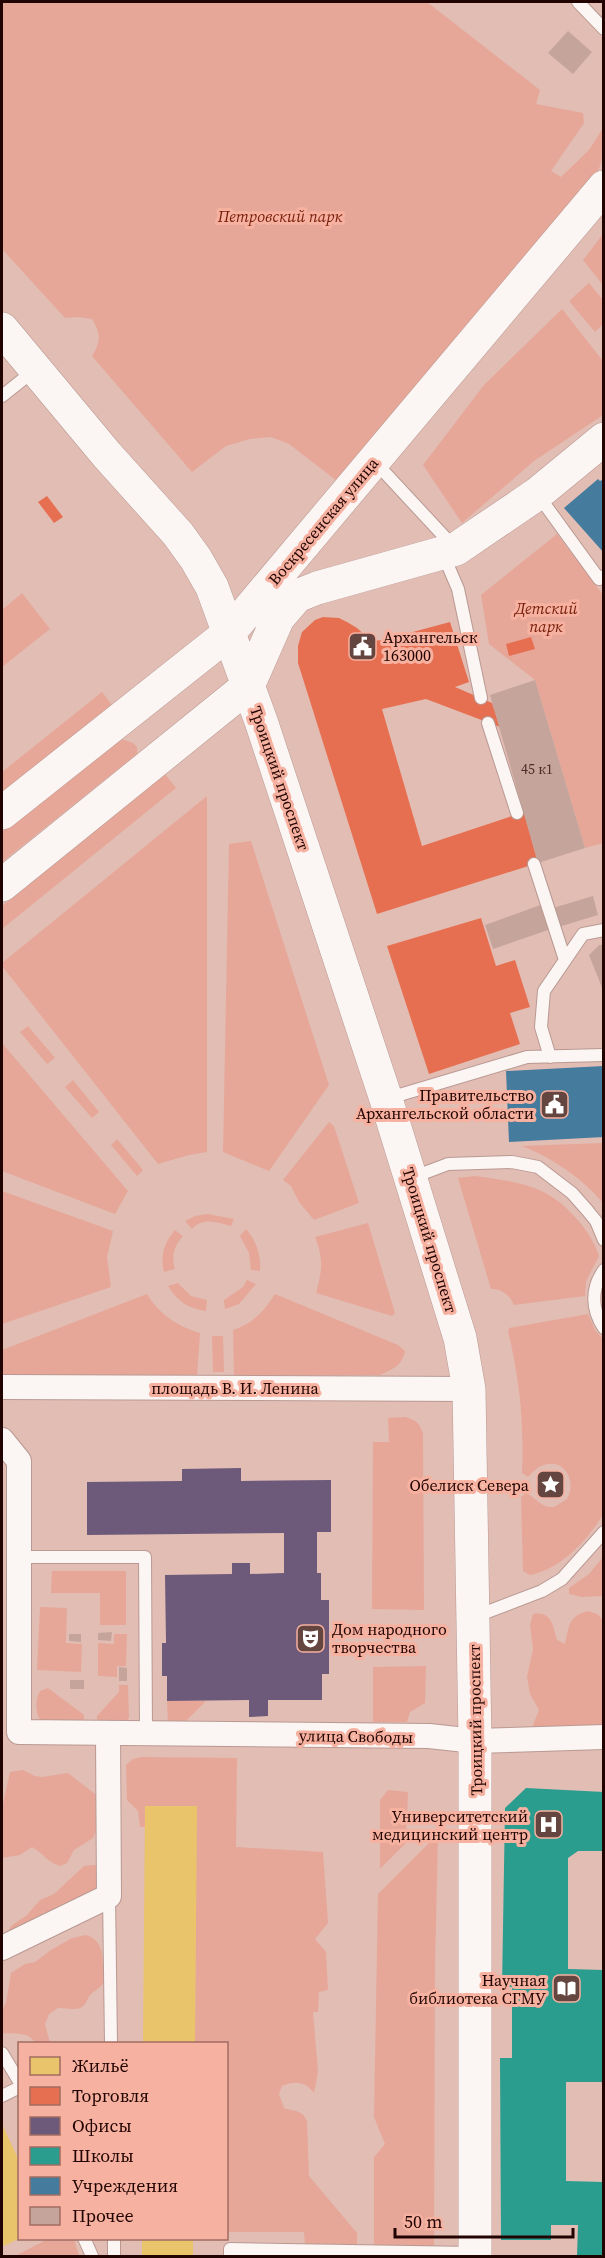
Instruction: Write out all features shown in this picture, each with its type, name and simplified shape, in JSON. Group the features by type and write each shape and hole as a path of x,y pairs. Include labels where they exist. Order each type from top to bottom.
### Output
{"main road":[{"name":"Воскресенская улица","path":"2,813 229,633 603,187"},
{"name":"Троицкий проспект","path":"2,329 107,455 184,542 212,587 248,687 386,1099 460,1338 469,1389 476,1741 475,2255"},
{"name":"Воскресенская улица","path":"2,885 248,687 278,618 297,596 317,588 449,551 537,494 603,439"}],"street":[{"name":"площадь В. И. Ленина","path":"2,1387 469,1389"},
{"path":"2,1440 19,1461 19,1557"},
{"name":"улица Свободы","path":"19,1557 19,1732 429,1736 476,1741 603,1737"},
{"path":"2,1948 109,1896 108,1733"}],"lane":[{"path":"578,2 603,28"},
{"path":"2,396 36,369"},
{"path":"374,460 449,551 481,698"},
{"path":"537,494 599,579 603,576"},
{"path":"488,723 517,813"},
{"path":"534,864 565,960"},
{"path":"550,1057 541,1027 544,991 583,934 603,930"},
{"path":"386,1099 526,1057 603,1055"},
{"path":"411,1178 448,1164 512,1162 538,1167 572,1193 596,1221 603,1240"},
{"path":"603,1270 596,1280 593,1291 597,1315 603,1328"},
{"path":"473,1617 542,1591 562,1579 603,1533"},
{"path":"19,1557 145,1557 146,1733"},
{"path":"109,1896 111,2042"},
{"path":"2,2053 18,2081"},
{"path":"2,2096 18,2086"},
{"path":"85,2240 92,2256"},
{"path":"114,2240 114,2256"},
{"path":"230,2256 230,2249 338,2254 475,2255"}],"green space":[{"name":"Петровский парк","path":"2,2 427,2 540,90 536,104 583,113 584,123 551,171 561,177 589,150 603,128 601,164 593,178 578,190 580,192 337,481 289,444 271,437 250,439 226,446 192,472 92,356 99,338 92,319 65,318 2,249"},
{"path":"603,234 603,285 583,260"},
{"path":"589,283 603,300 603,324 595,332 569,301"},
{"path":"562,309 603,361 603,415 534,461 462,523 423,465 484,385"},
{"name":"Детский парк","path":"557,534 603,595 603,843 585,848 535,680 489,644 481,595"},
{"path":"22,593 50,629 2,667 2,610"},
{"path":"102,692 112,705 2,793 2,772"},
{"path":"121,739 133,743 137,747 137,754 2,862 2,832 115,740"},
{"path":"165,774 176,788 2,929 2,906"},
{"path":"207,796 207,1152 158,1164 2,966 2,963"},
{"path":"251,841 329,1085 269,1171 223,1152 229,844"},
{"path":"28,1026 55,1058 47,1064 20,1032"},
{"path":"2,1043 128,1191 115,1214 2,1171"},
{"path":"73,1080 99,1112 92,1118 65,1087"},
{"path":"329,1122 334,1126 359,1203 314,1220 299,1202 291,1186 283,1180"},
{"path":"117,1139 143,1170 137,1176 111,1145"},
{"path":"603,1143 603,1203 586,1185 566,1170 545,1156 522,1146"},
{"path":"475,1176 530,1186 553,1198 575,1217 589,1235 599,1256 586,1281 585,1296 514,1305 505,1293 491,1289 458,1178"},
{"path":"2,1191 113,1231 107,1257 111,1287 2,1324"},
{"path":"208,1214 234,1219 231,1226 205,1222 192,1229 185,1221 195,1216"},
{"path":"368,1223 395,1313 392,1316 316,1293 321,1265 315,1237"},
{"path":"246,1229 258,1249 260,1271 251,1270 249,1253 240,1236"},
{"path":"175,1230 183,1236 174,1251 175,1269 164,1272 162,1261 164,1250"},
{"path":"247,1280 256,1284 239,1304 225,1309 224,1300 243,1287"},
{"path":"178,1283 191,1296 207,1300 206,1311 189,1306 175,1296 168,1286"},
{"path":"147,1294 170,1319 200,1333 197,1375 2,1376 2,1350"},
{"path":"275,1294 398,1345 405,1351 402,1360 393,1369 380,1375 234,1375 233,1330 257,1316"},
{"path":"588,1314 595,1330 603,1339 603,1515 581,1544 563,1560 530,1575 523,1571 521,1497 526,1493 542,1504 554,1507 567,1499 571,1486 567,1473 558,1465 542,1466 528,1477 522,1473 520,1402 516,1367 508,1331 509,1328"},
{"path":"212,1336 223,1336 224,1372 213,1372"},
{"path":"405,1417 417,1422 423,1434 424,1610 372,1609 373,1442 389,1442 388,1418"},
{"path":"603,1557 603,1596 582,1597 569,1594 569,1588 589,1574"},
{"path":"52,1571 126,1571 126,1625 100,1625 100,1593 51,1593"},
{"path":"40,1607 67,1608 66,1643 82,1644 81,1672 37,1670"},
{"path":"588,1611 597,1614 603,1620 603,1736 534,1731 533,1725 539,1710 530,1694 527,1677 533,1649 530,1625 533,1614 548,1617 557,1640 565,1644 570,1623 581,1613"},
{"path":"114,1634 127,1634 126,1666 117,1666 117,1677 98,1676 98,1643 114,1644"},
{"path":"426,1666 425,1703 410,1712 407,1722 373,1722 373,1667"},
{"path":"119,1685 128,1685 129,1718 123,1724 97,1722 97,1716 119,1692"},
{"path":"48,1688 84,1715 84,1722 43,1725 37,1713 36,1704 40,1691"},
{"path":"167,1701 206,1701 183,1724 168,1724"},
{"path":"142,1757 237,1758 236,1847 323,1852 328,1923 315,1939 326,1952 328,1990 319,1992 318,2012 313,2012 318,2072 314,2093 303,2084 291,2083 282,2086 279,2094 284,2108 305,2117 309,2176 357,2233 357,2246 305,2245 304,2232 228,2232 228,2042 195,2042 196,1807 145,1806 145,1827 140,1827 138,1811 127,1800 126,1765 133,1759"},
{"path":"23,1770 42,1777 68,1773 99,1797 98,1826 93,1838 74,1850 67,1863 60,1866 52,1863 32,1847 20,1855 2,1858 2,1808 10,1772"},
{"path":"388,1790 408,1792 406,1843 380,1869 380,1800"},
{"path":"438,1834 434,2247 374,2246 374,2157 385,2144 374,2117 378,1894"},
{"path":"98,1865 99,1889 9,1931 11,1926 27,1915 40,1900 54,1894 84,1866"},
{"path":"86,1935 98,1943 102,1954 104,1982 90,1995 82,2007 58,2008 49,2014 45,2024 50,2042 35,2042 28,2036 2,2033 2,2010 6,2003 11,1973 25,1964 35,1962 72,1938"},
{"path":"46,2240 74,2240 79,2256 15,2256"}],"building: Жильё":[{"path":"145,1806 197,1806 195,2042 143,2042"},
{"path":"2,2124 18,2159 18,2239 4,2246 2,2242"},
{"path":"142,2240 193,2240 193,2256 142,2256"}],"building: Торговля":[{"path":"47,496 63,517 54,523 38,502"},
{"path":"323,617 339,618 357,628 371,641 383,640 450,622 469,682 455,687 492,703 500,727 426,699 382,709 422,846 524,812 538,863 377,914 298,663 298,646 302,632 315,620"},
{"path":"531,637 535,649 509,656 506,644"},
{"path":"481,918 496,966 515,960 530,1007 510,1013 520,1044 429,1074 387,946"}],"building: Офисы":[{"path":"241,1468 241,1481 331,1480 331,1532 317,1532 317,1573 321,1573 321,1600 329,1600 329,1674 322,1674 322,1700 268,1700 268,1716 249,1717 249,1700 167,1701 167,1676 162,1676 162,1643 166,1643 165,1575 232,1574 232,1563 250,1563 250,1574 284,1573 284,1533 87,1535 87,1482 182,1481 182,1469"}],"building: Школы":[{"path":"526,1788 604,1792 604,1851 578,1851 568,1858 568,1969 604,1970 604,2082 566,2082 566,2181 604,2182 604,2256 577,2256 578,2225 551,2225 551,2240 501,2240 500,2058 512,2058 512,1987 502,1987 505,1808"}],"building: Учреждения":[{"path":"598,479 600,481 604,479 604,553 564,508"},
{"name":"Правительство Архангельской области","path":"604,1066 604,1137 509,1142 506,1071"}],"building: Прочее":[{"path":"568,31 592,52 573,74 548,53"},
{"path":"535,680 585,848 538,863 490,695"},
{"path":"593,896 598,915 558,927 553,908"},
{"path":"543,904 551,929 493,949 485,925"},
{"path":"599,945 604,945 603,990 589,955"},
{"path":"112,1632 111,1641 98,1640 98,1633"},
{"path":"69,1634 81,1634 81,1642 69,1641"},
{"path":"119,1667 127,1668 127,1681 119,1681"},
{"path":"70,1680 84,1680 84,1689 70,1689"}],"place":[{"name":"Архангельск 163000","path":"362,646"},
{"name":"Правительство Архангельской области","path":"555,1104"},
{"name":"Обелиск Севера","path":"550,1485"},
{"name":"Дом народного творчества","path":"311,1638"},
{"name":"Университетский медицинский центр","path":"549,1825"},
{"name":"Научная библиотека СГМУ","path":"567,1989"}]}
